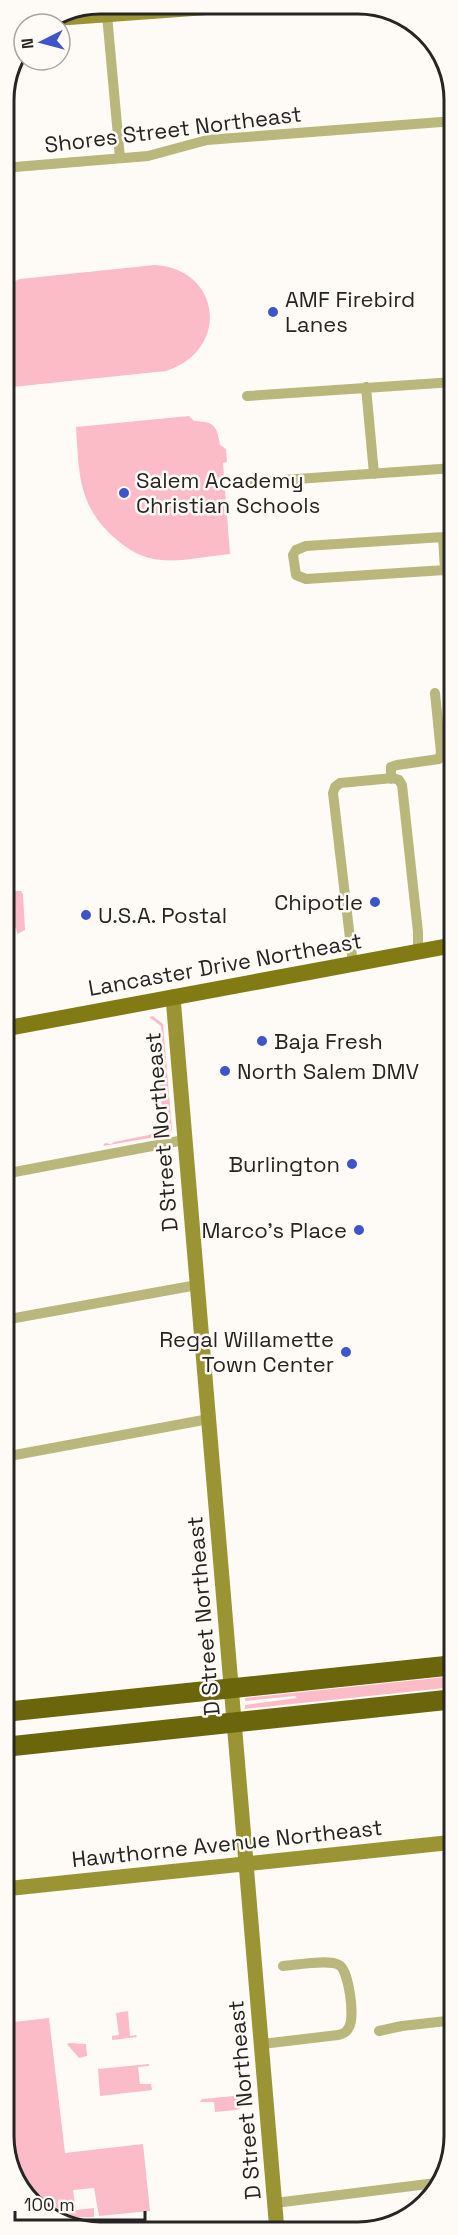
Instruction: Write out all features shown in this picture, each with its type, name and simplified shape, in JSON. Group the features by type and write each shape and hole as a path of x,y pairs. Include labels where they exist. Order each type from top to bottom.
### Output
{"highway":[{"path":"14,1711 444,1666"},
{"path":"14,1746 444,1700"},
{"path":"14,1757 113,1743 200,1725"}],"main road":[{"name":"Lancaster Drive Northeast","path":"14,1027 444,947"}],"street":[{"path":"76,17 114,14"},
{"path":"107,15 120,158"},
{"name":"Shores Street Northeast","path":"14,167 148,156 207,140 444,122"},
{"path":"247,396 444,383"},
{"path":"366,387 374,474"},
{"path":"254,482 444,469"},
{"path":"444,536 306,546 296,550 293,555 296,575 306,579 444,570"},
{"path":"418,952 418,932 402,785 395,779 391,767 440,759 435,693"},
{"path":"353,964 334,787 339,783 395,779"},
{"name":"D Street Northeast","path":"173,997 276,2222"},
{"path":"14,1172 184,1140"},
{"path":"14,1318 197,1284"},
{"path":"14,1455 208,1419"},
{"name":"Hawthorne Avenue Northeast","path":"14,1888 444,1843"},
{"path":"262,2044 338,2035 346,2031 351,2024 348,1976 343,1968 333,1963 283,1966"},
{"path":"379,2031 444,2021"},
{"path":"275,2203 429,2184"}],"shaded area":[{"path":"155,265 177,270 194,280 205,295 210,312 208,330 201,347 187,361 166,371 14,387 14,281"},
{"path":"189,416 194,421 206,422 213,426 220,445 226,449 227,462 223,463 230,554 178,560 148,558 131,550 103,527 87,502 80,474 76,427"},
{"path":"15,891 21,891 23,894 25,930 17,934 16,928 14,928"},
{"path":"153,1016 163,1024 172,1130 167,1135 103,1146 105,1143 111,1144 149,1135 165,1125 167,1111 162,1109 158,1073 163,1071 166,1063 161,1026 149,1017"},
{"path":"444,1677 444,1688 245,1709 245,1705 297,1698 295,1696 245,1701 245,1698"},
{"path":"128,2011 130,2036 136,2035 137,2037 112,2040 112,2036 119,2035 116,2013"},
{"path":"49,2018 65,2153 143,2144 150,2211 99,2216 94,2188 73,2190 76,2210 94,2208 94,2217 75,2218 47,2204 28,2183 18,2163 14,2147 14,2022"},
{"path":"67,2044 86,2044 87,2056 79,2058"},
{"path":"149,2064 149,2066 138,2067 140,2084 151,2084 152,2090 100,2096 98,2069"},
{"path":"245,2095 246,2106 236,2110 215,2112 214,2102 200,2102 202,2099"}],"place":[{"name":"AMF Firebird Lanes","path":"273,312"},
{"name":"Salem Academy Christian Schools","path":"124,493"},
{"name":"Chipotle","path":"375,902"},
{"name":"U.S.A. Postal","path":"86,915"},
{"name":"Baja Fresh","path":"262,1041"},
{"name":"North Salem DMV","path":"225,1071"},
{"name":"Burlington","path":"352,1164"},
{"name":"Marco's Place","path":"359,1230"},
{"name":"Regal Willamette Town Center","path":"346,1352"}]}
